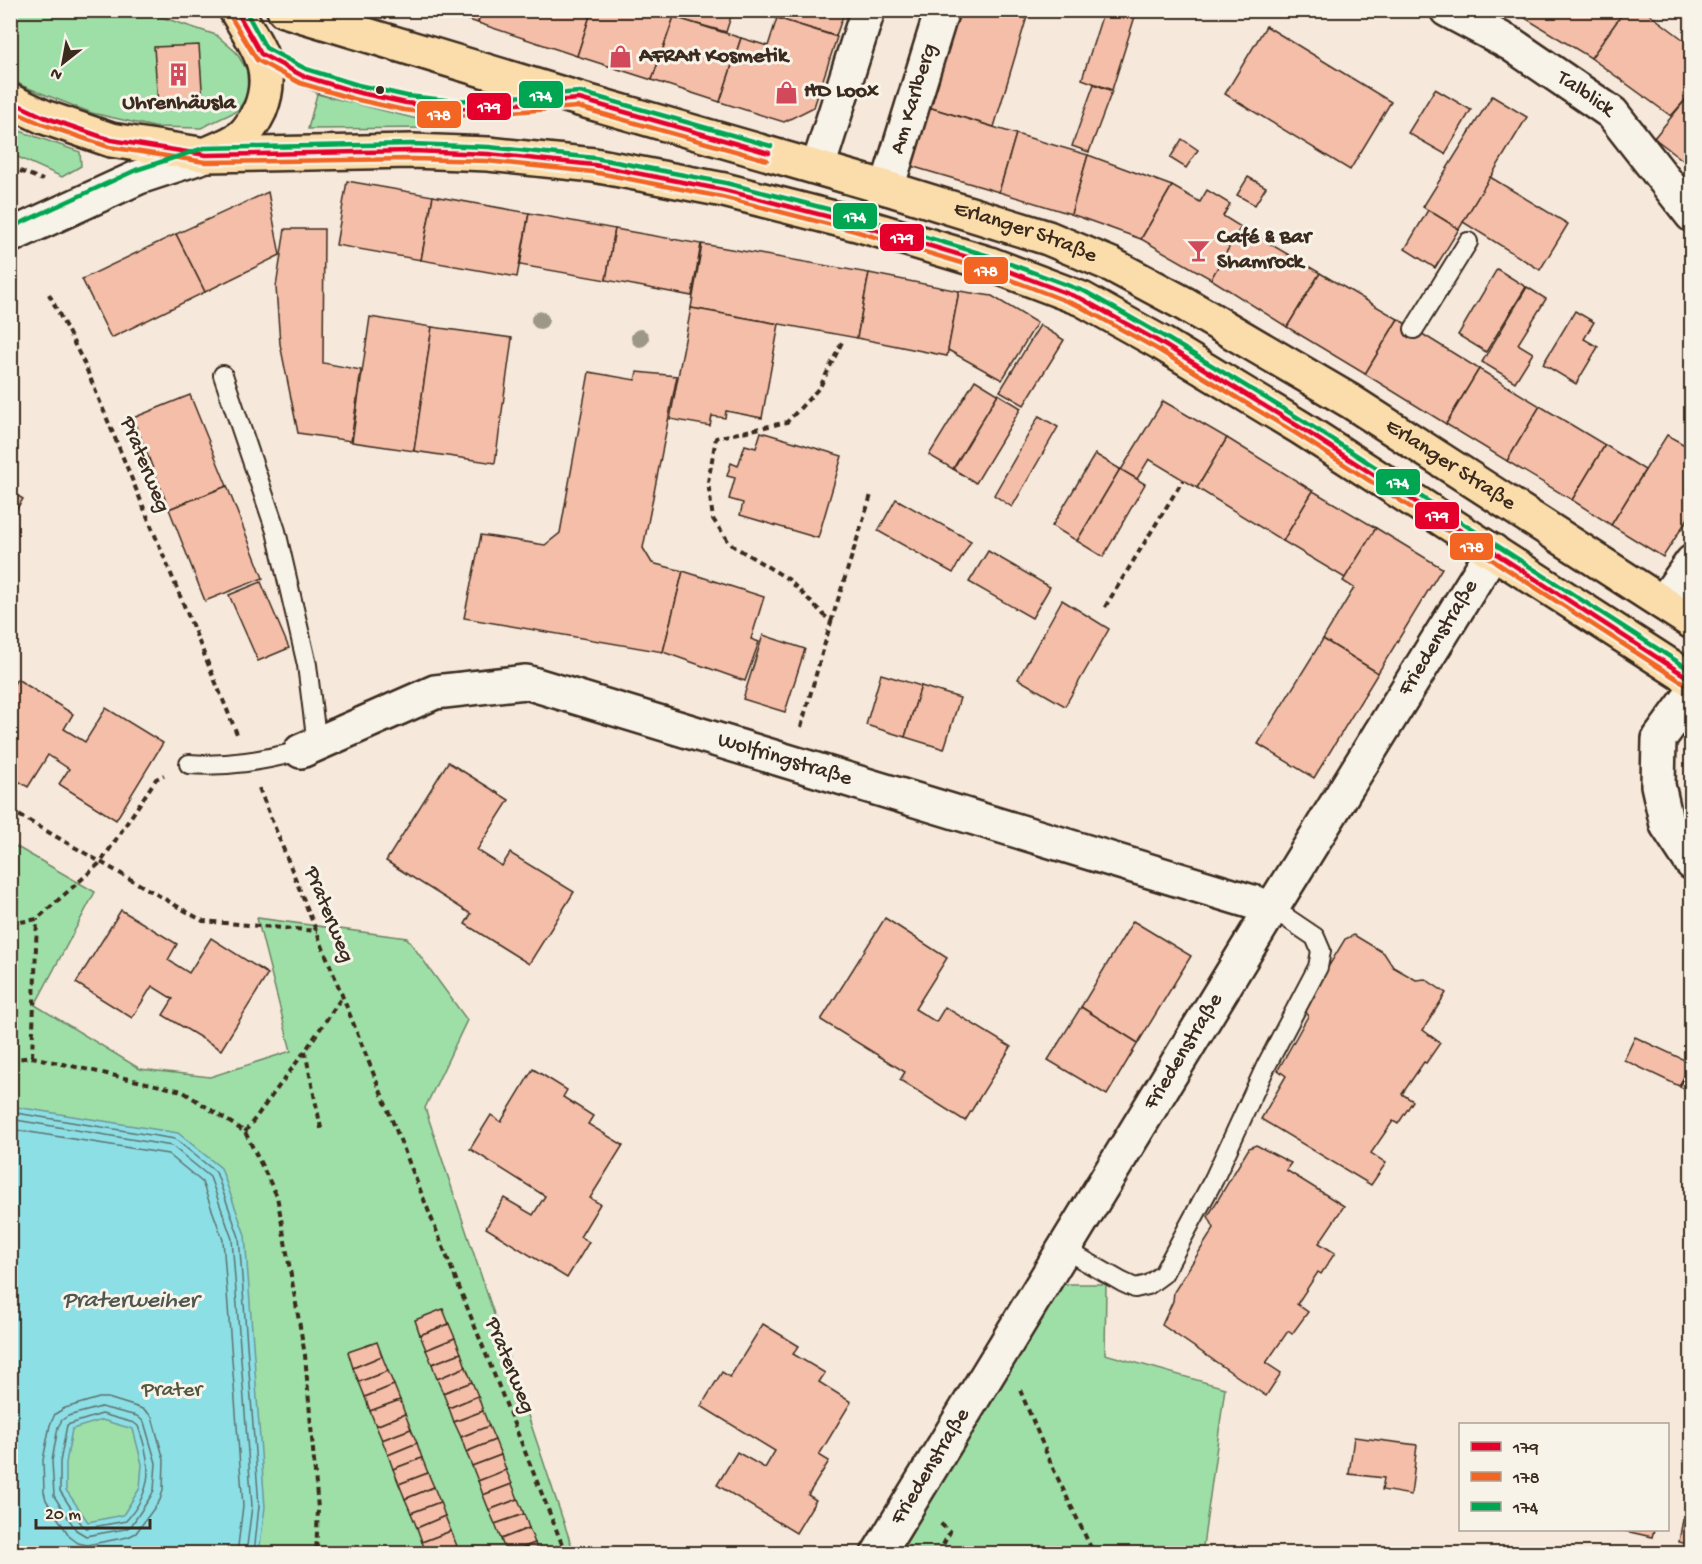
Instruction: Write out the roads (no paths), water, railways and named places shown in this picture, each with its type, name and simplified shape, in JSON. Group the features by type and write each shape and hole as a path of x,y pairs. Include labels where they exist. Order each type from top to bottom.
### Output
{"main road":[{"path":"10,101 44,117 111,140 206,154 241,138 255,122 263,100 267,73 261,54 236,10"},
{"name":"Erlanger Straße","path":"284,10 579,99 887,188 1048,238 1112,265 1183,303 1350,401 1692,622"},
{"name":"Erlanger Straße","path":"206,154 412,150 488,154 594,165 724,190 857,224 987,263 1083,299 1161,343 1301,428 1692,680"}],"street":[{"path":"818,167 868,10"},
{"name":"Am Karlberg","path":"887,188 942,10"},
{"name":"Talblick","path":"1447,10 1511,44 1612,113 1692,215"},
{"name":"Erlanger Straße","path":"10,236 139,177 206,154"},
{"name":"Friedenstraße","path":"878,1554 1493,551"},
{"path":"1663,603 1692,562"},
{"name":"Wolfringstraße","path":"309,748 435,692 526,682 1272,908"},
{"path":"1692,694 1659,739 1658,786 1667,825 1692,863"}],"lane":[{"path":"261,54 321,83 406,103 455,109 579,99"},
{"path":"1414,329 1468,242"},
{"path":"189,764 249,763 309,748 307,665 276,531 223,375"},
{"path":"1064,1249 1136,1288 1148,1285 1163,1274 1214,1179 1266,1066 1318,967 1322,951 1315,936 1272,908"}],"water":[{"name":"Praterweiher","path":"10,1106 178,1133 221,1168 245,1235 265,1507 259,1553 11,1553","holes":["102,1420 133,1429 142,1464 140,1488 123,1515 88,1522 66,1490 66,1463 72,1429"]}],"place":[{"name":"AFRAH Kosmetik","path":"621,57"},
{"name":"Uhrenhäusla","path":"179,75"},
{"name":"HD Loox","path":"786,92"},
{"name":"Café & Bar Shamrock","path":"1199,251"}],"park label":[{"name":"Prater","path":"172,1391"}]}
